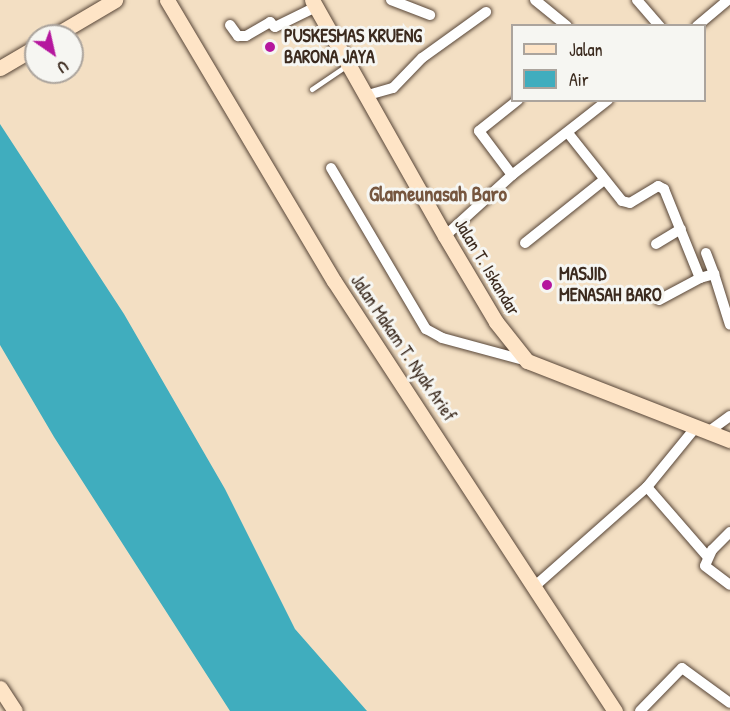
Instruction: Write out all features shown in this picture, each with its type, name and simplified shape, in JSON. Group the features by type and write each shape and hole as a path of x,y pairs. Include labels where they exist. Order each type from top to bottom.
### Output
{"street":[{"path":"74,24 115,0"},
{"name":"Jalan Makam T. Nyak Arief","path":"167,0 334,281 615,711"},
{"path":"390,0 430,15"},
{"path":"536,0 565,24"},
{"path":"638,0 658,24"},
{"path":"699,24 728,0"},
{"path":"230,25 238,36 246,36 270,22 275,27 314,4"},
{"name":"Jalan T. Iskandar","path":"314,4 368,95 444,236 496,322 528,361 730,440"},
{"path":"368,95 393,88 422,58 486,12"},
{"path":"0,68 24,54"},
{"path":"512,175 479,130 515,102"},
{"path":"444,236 512,175 606,102"},
{"path":"568,133 622,201 630,203 662,186 699,278"},
{"path":"331,168 426,329 442,338 528,361"},
{"path":"525,243 604,180"},
{"path":"656,244 681,229"},
{"path":"706,253 730,325"},
{"path":"659,300 699,278 714,274"},
{"path":"535,586 647,487 702,430 730,416"},
{"path":"647,487 707,556"},
{"path":"730,532 707,556 705,566 730,585"},
{"path":"640,711 682,668 730,702"},
{"path":"0,688 15,711"}],"lane":[{"path":"312,89 350,63"}],"water":[{"path":"0,124 124,314 225,489 295,629 367,711 230,711 54,437 0,345"}],"place":[{"name":"PUSKESMAS KRUENG BARONA JAYA","path":"270,47"},
{"name":"MASJID MENASAH BARO","path":"547,285"}],"district":[{"name":"Glameunasah Baro","path":"438,194"}]}
